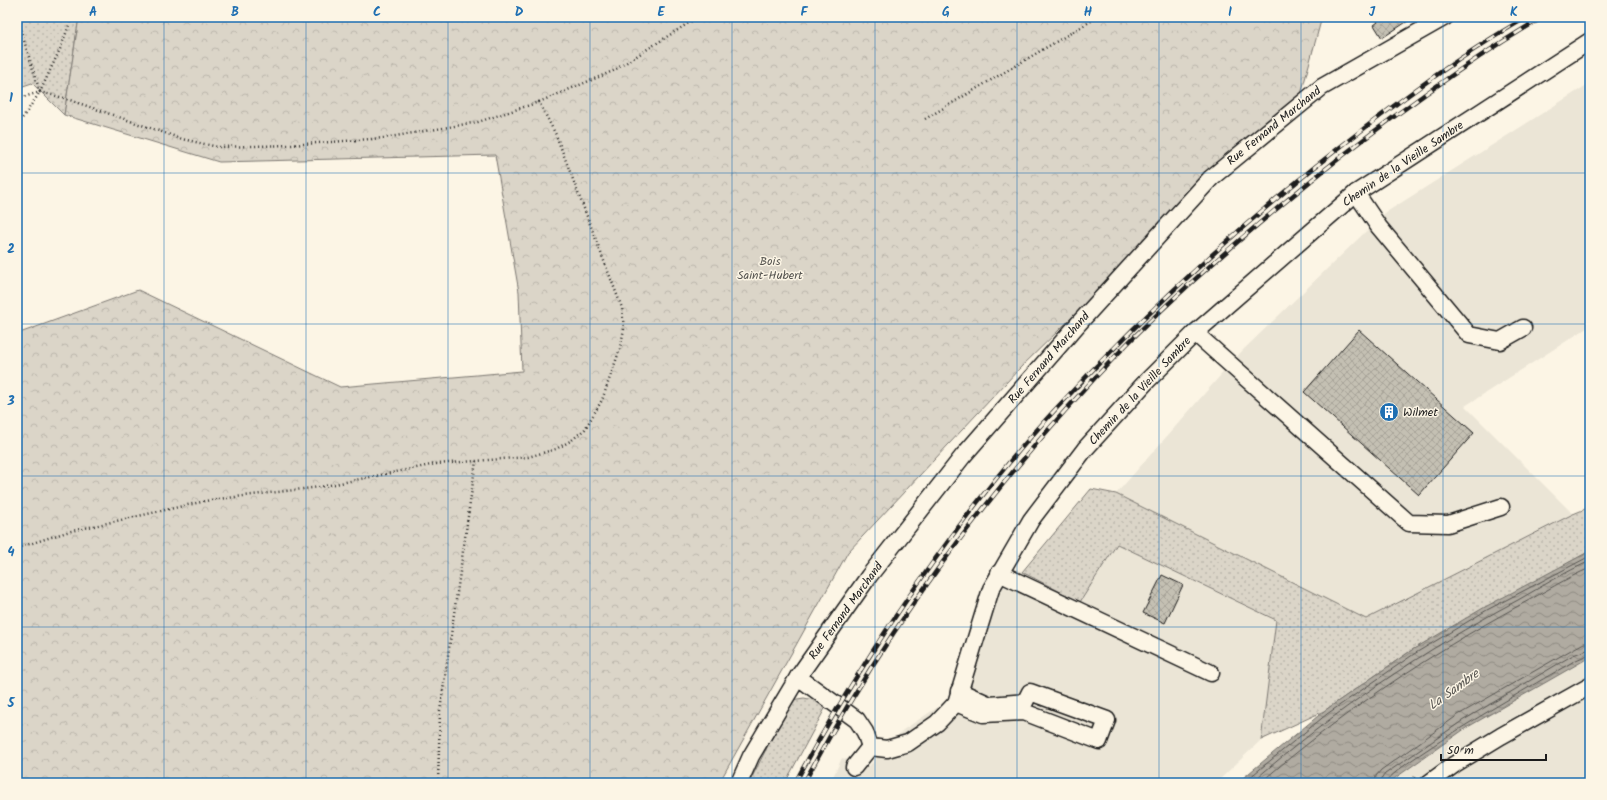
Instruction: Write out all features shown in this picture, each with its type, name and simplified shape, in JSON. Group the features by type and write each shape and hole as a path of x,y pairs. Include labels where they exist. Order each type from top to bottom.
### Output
{"street":[{"name":"Rue Fernand Marchand","path":"738,783 751,756 798,677 869,576 963,456 1079,323 1211,178 1322,87 1445,17"},
{"name":"Chemin de la Vieille Sambre","path":"870,746 887,749 908,743 937,723 957,697 990,589 1031,520 1085,449 1145,383 1195,333 1356,193 1590,41"},
{"path":"1356,193 1379,227 1469,335 1500,341 1523,328"},
{"path":"1195,333 1409,523 1448,524 1501,507"},
{"path":"999,573 1211,673"},
{"path":"798,677 857,720 865,732 870,746 854,767"},
{"path":"1429,783 1455,764 1501,736 1590,686"},
{"path":"1030,692 1107,720 1099,741 1024,712 983,714 957,697 990,705 1025,702 1030,692"}],"path":[{"path":"17,126 40,92 61,47 72,17"},
{"path":"17,99 40,92 64,98 182,139 218,147 291,145 384,138 478,122 539,102 613,71 698,17"},
{"path":"925,119 1098,17"},
{"path":"17,18 40,92"},
{"path":"17,548 67,532 210,500 320,487 436,464 528,457 556,449 572,440 585,429 602,400 620,349 624,329 622,308 556,135 539,102"},
{"path":"438,783 440,711 476,461"}],"shaded area":[{"path":"1590,83 1590,326 1465,406 1573,514 1366,619 1116,494 1242,351 1385,213"},
{"path":"1117,544 1276,620 1261,740 1216,783 830,783 842,758 869,766 903,730 947,701 1011,566 1080,602"},
{"path":"1590,657 1590,783 1388,783 1466,728"}],"green space":[{"path":"17,17 79,17 64,115 32,83 17,88"},
{"name":"Bois Saint-Hubert","path":"79,17 1322,17 1301,94 1020,368 848,552 719,783 17,783 17,334 138,290 340,387 522,371 519,292 495,155 219,162 64,115"},
{"path":"1091,489 1116,494 1366,619 1573,514 1590,507 1590,551 1412,650 1324,711 1261,740 1276,620 1117,544 1080,602 1022,572"},
{"path":"804,698 828,703 785,783 749,783 791,700"}],"water":[{"name":"La Sambre","path":"1590,551 1590,657 1466,728 1388,783 1237,783 1324,711 1412,650 1485,607"}],"building":[{"path":"1374,17 1414,17 1382,38 1374,25 1378,22"},
{"name":"Wilmet","path":"1359,330 1474,433 1419,495 1304,392"},
{"path":"1162,575 1183,585 1165,623 1143,613"}],"railway":[{"path":"795,783 832,717 913,590 980,499 1040,426 1084,379 1180,284 1247,224 1316,166 1392,107 1445,69 1527,17"},
{"path":"804,783 837,723 873,665 950,552 1035,445 1127,344 1218,259 1341,157 1425,94 1483,54 1543,17"}],"place":[{"name":"Wilmet","path":"1389,412"}]}
